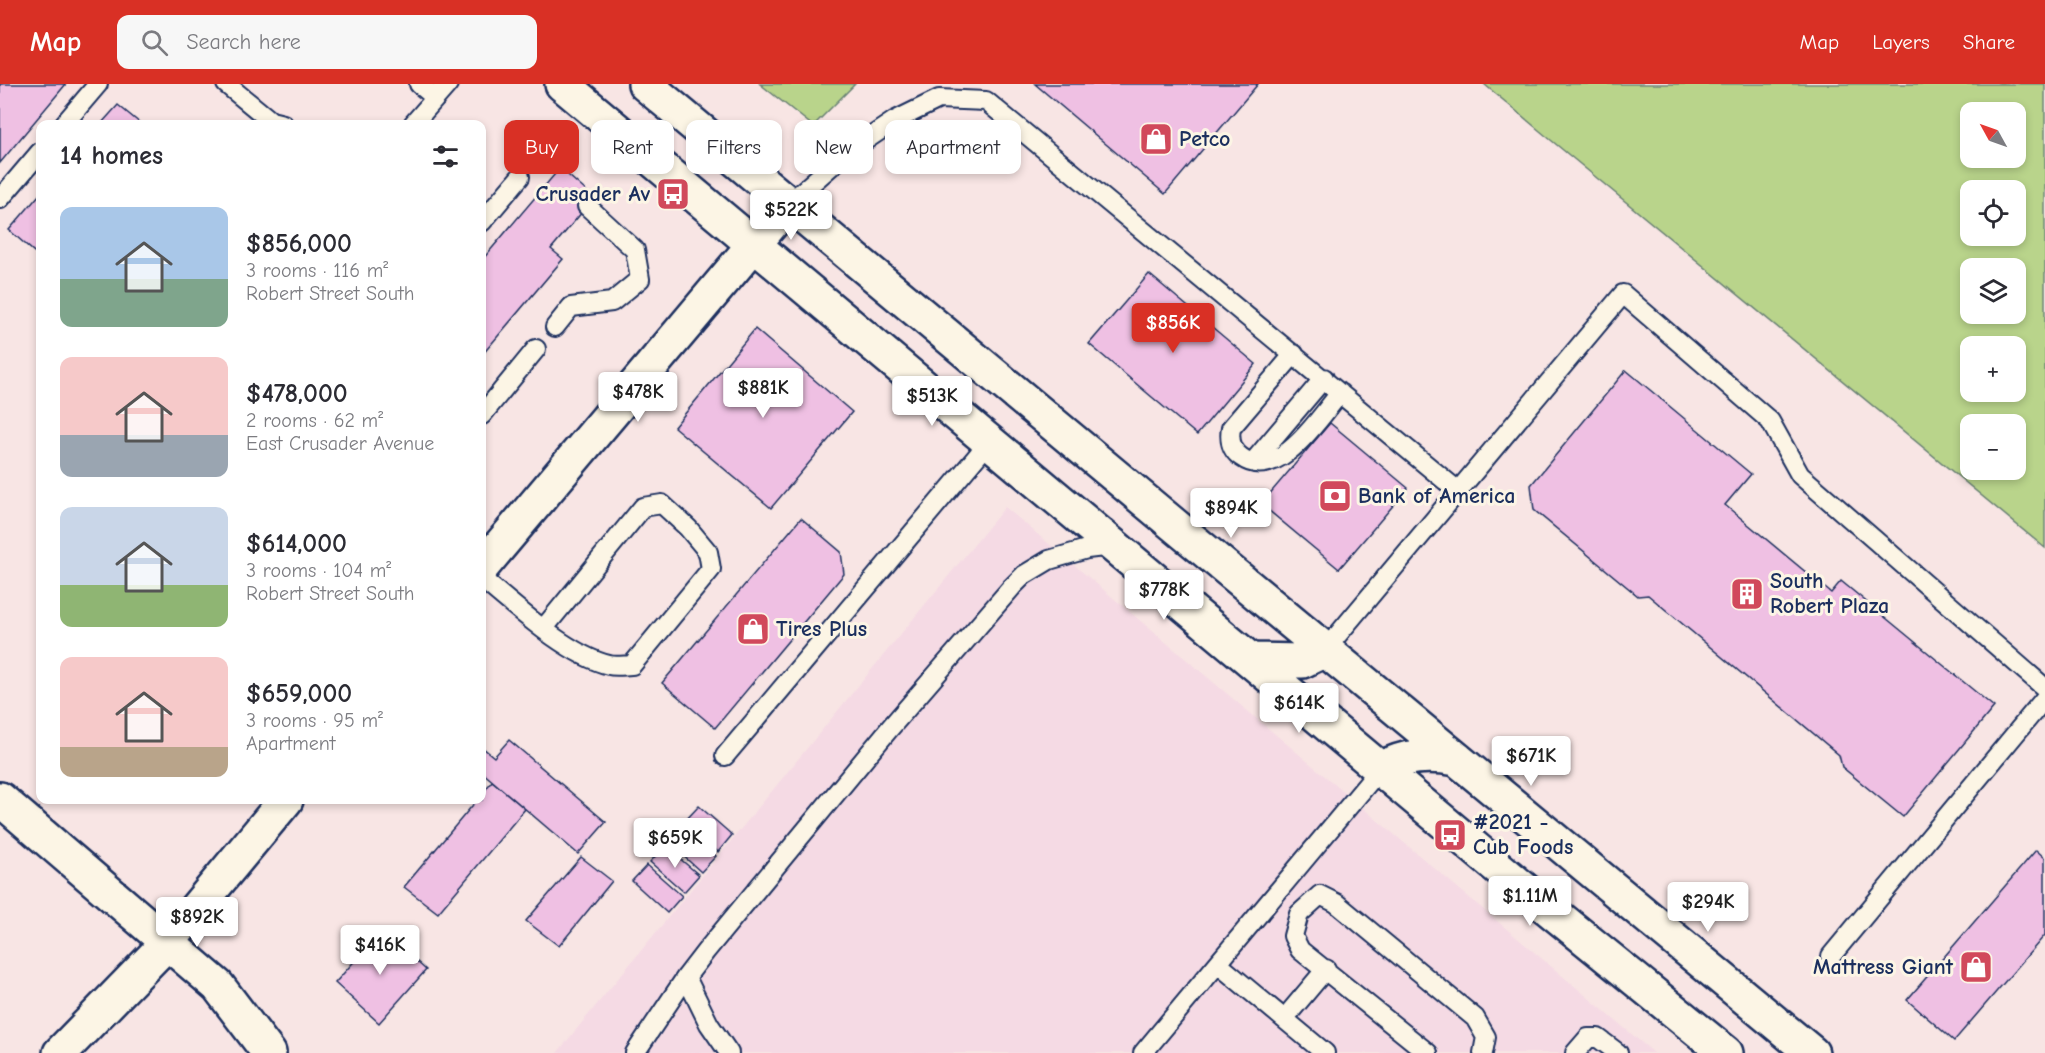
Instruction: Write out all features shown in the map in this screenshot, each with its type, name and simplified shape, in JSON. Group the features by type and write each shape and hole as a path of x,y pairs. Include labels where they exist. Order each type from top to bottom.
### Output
{"main road":[{"path":"562,84 1112,546 1726,1053"},
{"path":"645,84 1812,1053"},
{"path":"486,562 788,204"},
{"path":"1250,660 1302,661 1325,650"},
{"path":"1380,769 1391,762 1420,756 1436,755 1457,759"},
{"path":"0,799 218,986 269,1053"},
{"path":"60,1053 168,942 283,804"}],"lane":[{"path":"67,120 98,84"},
{"path":"226,84 270,120"},
{"path":"419,84 436,98"},
{"path":"417,120 448,84"},
{"path":"788,204 845,154 894,121 939,99 986,101 1458,491"},
{"path":"0,199 36,157"},
{"path":"486,217 520,177"},
{"path":"555,327 571,307 612,302 640,279 635,250 587,206"},
{"path":"1325,650 1623,294 1770,421 1800,476 2045,688"},
{"path":"486,410 536,349"},
{"path":"1294,354 1231,428 1229,436 1231,444 1240,456 1253,462 1270,462 1287,454 1340,393"},
{"path":"1253,462 1324,378"},
{"path":"725,756 989,442"},
{"path":"486,582 569,648 610,666 632,665 711,569 708,552 688,528 662,504 643,507 544,628"},
{"path":"635,1053 686,977 755,889 1012,587 1024,575 1048,560 1069,553 1112,546"},
{"path":"1831,956 2045,698"},
{"path":"1143,1053 1380,769"},
{"path":"1428,1053 1300,950 1293,936 1299,914 1320,895 1336,903 1475,1018 1486,1037 1483,1053"},
{"path":"1218,964 1325,1053"},
{"path":"1284,1019 1326,969"},
{"path":"686,977 709,1024 729,1053"},
{"path":"1575,1053 1588,1038 1598,1038 1618,1053"}],"shaded area":[{"path":"1005,507 1654,1053 557,1053"}],"green space":[{"path":"760,84 855,84 819,120 805,120"},
{"path":"1484,84 2045,84 2045,548 1963,480 2026,480 2026,414 1960,414 1960,478"}],"building":[{"path":"0,84 66,84 0,163"},
{"name":"Petco","path":"1035,84 1258,84 1165,194"},
{"path":"118,105 136,120 105,120"},
{"path":"555,174 567,174 594,198 551,249 563,259 486,350 486,255"},
{"path":"36,199 36,254 9,230"},
{"path":"1149,274 1256,364 1197,435 1089,344"},
{"path":"755,329 852,412 771,508 674,427"},
{"name":"South Robert Plaza","path":"1626,370 1751,474 1725,505 1831,593 1841,581 1994,707 1903,817 1842,767 1839,755 1648,595 1638,596 1534,510 1531,485"},
{"name":"Bank of America","path":"1330,423 1408,488 1339,569 1261,504"},
{"name":"Tires Plus","path":"801,518 841,552 844,574 715,728 662,683"},
{"path":"509,740 606,822 578,854 486,775 486,750 494,757"},
{"path":"492,781 525,809 438,913 404,887 474,804 486,804 486,789"},
{"path":"699,806 732,835 718,852 684,822"},
{"path":"683,827 716,856 701,872 668,842"},
{"path":"665,846 699,875 684,892 650,862"},
{"name":"Mattress Giant","path":"2036,850 2045,858 2045,935 1954,1041 1907,1000"},
{"path":"581,857 612,881 559,946 526,921"},
{"path":"647,865 682,896 667,913 632,881"},
{"path":"382,930 426,970 379,1023 335,983"}],"place":[{"name":"Petco","path":"1156,139"},
{"name":"Crusader Av","path":"673,194"},
{"name":"Bank of America","path":"1335,496"},
{"name":"South Robert Plaza","path":"1747,594"},
{"name":"Tires Plus","path":"753,629"},
{"name":"#2021 - Cub Foods","path":"1450,835"},
{"name":"Mattress Giant","path":"1976,967"}]}
